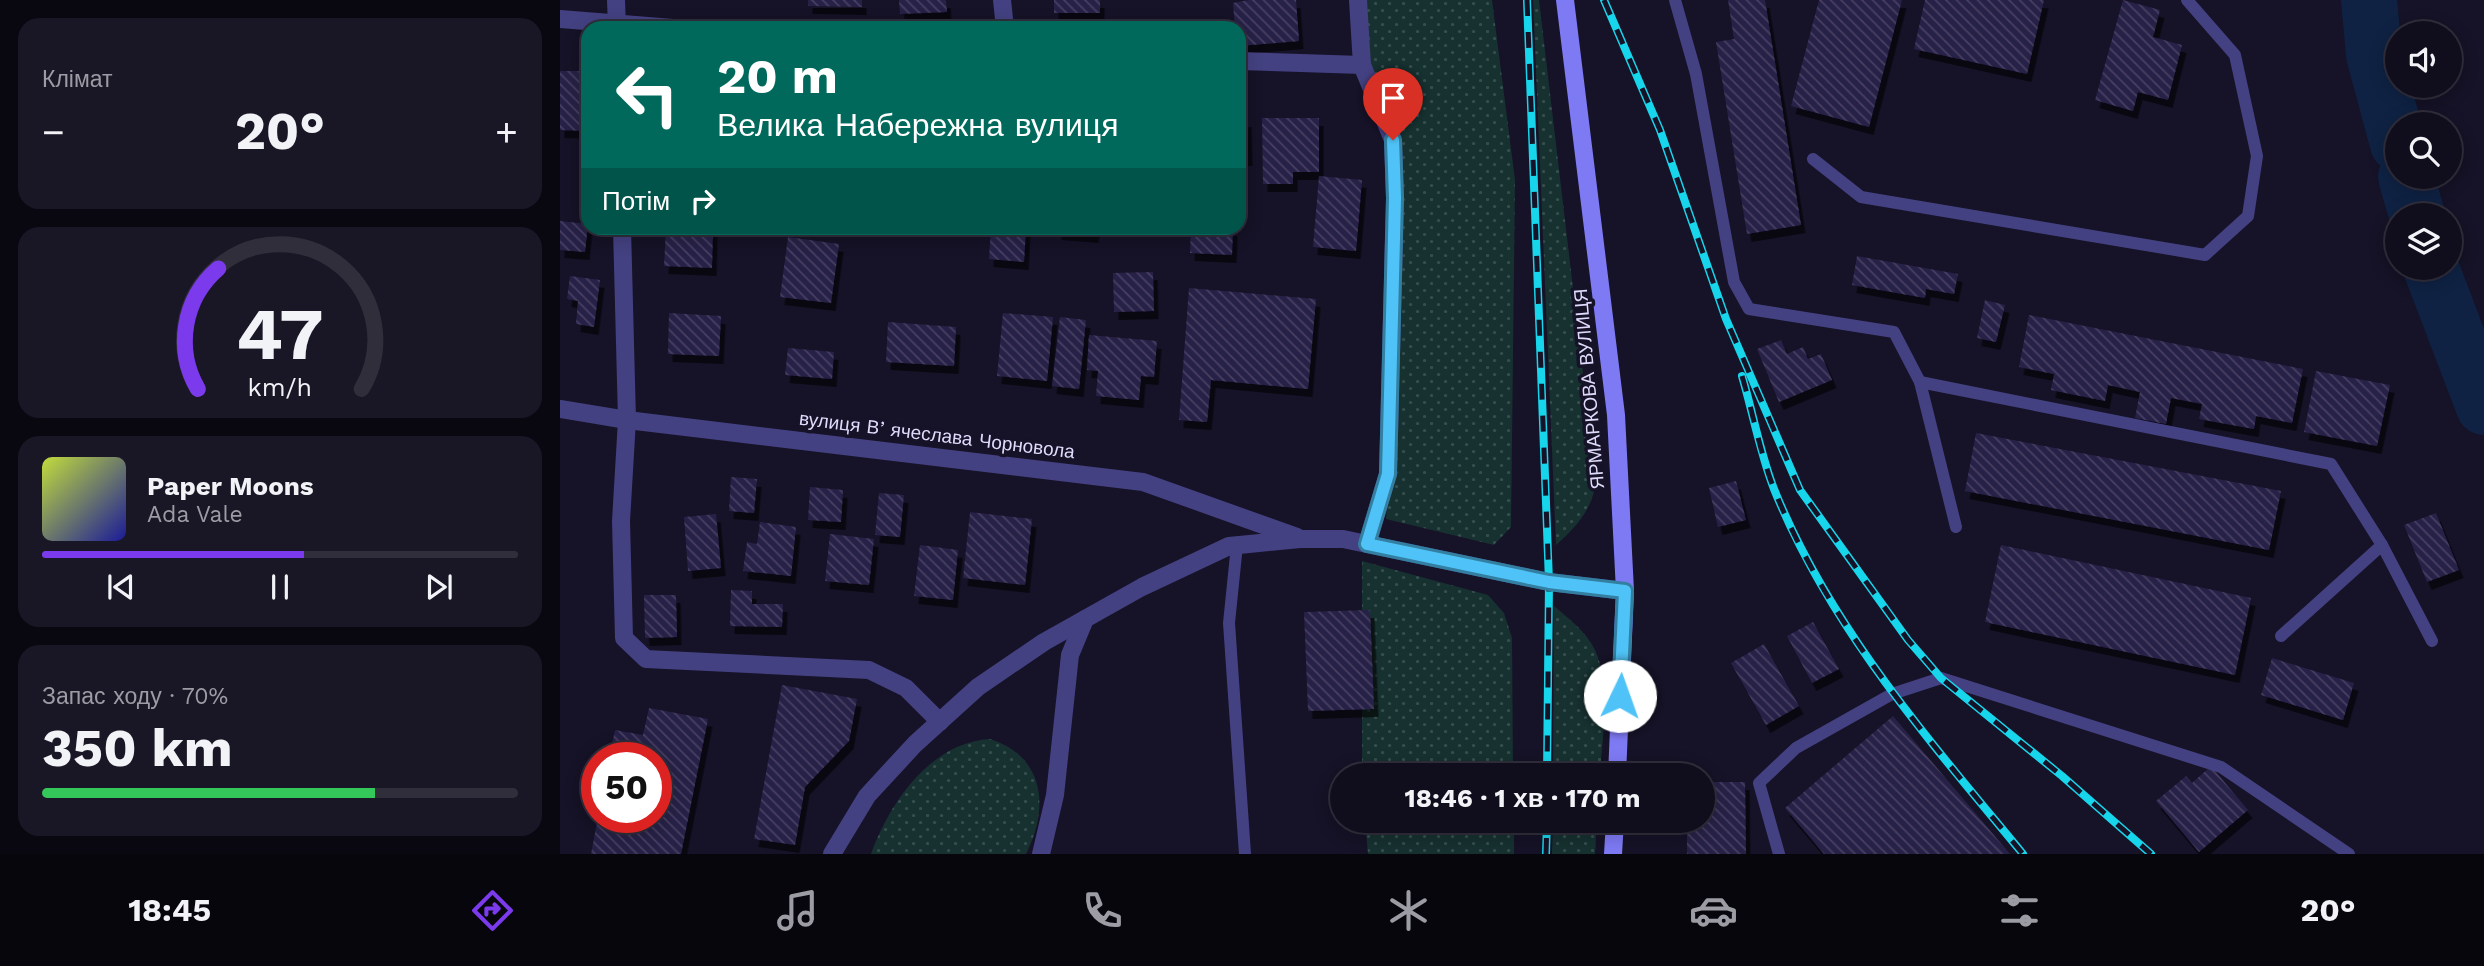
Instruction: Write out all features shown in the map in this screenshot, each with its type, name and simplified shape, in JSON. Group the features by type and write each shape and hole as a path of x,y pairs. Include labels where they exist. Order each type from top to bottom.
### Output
{"main road":[{"name":"ЯРМАРКОВА ВУЛИЦЯ","path":"1564,0 1616,415 1625,591 1618,763"},
{"path":"1613,854 1614,833"}],"street":[{"path":"616,0 616,21"},
{"path":"1002,0 1004,21"},
{"path":"1358,0 1362,65 1393,140 1395,198 1388,474 1367,544"},
{"path":"560,19 581,22"},
{"path":"1246,61 1362,65"},
{"path":"622,235 627,419 621,521 624,638 646,659 869,670 906,688 940,722"},
{"name":"вулиця Вʼячеслава Чорновола","path":"560,409 1143,481 1300,538"},
{"path":"832,854 867,796 978,687 1085,619 1142,587 1237,545 1300,538 1343,539 1549,582 1625,591"},
{"path":"1041,854 1055,794 1070,655 1085,619"}],"lane":[{"path":"1675,0 1696,74 1734,282 1749,309 1894,332 1920,382 1956,527"},
{"path":"1813,159 1861,197 2205,255 2248,216 2258,156 2235,55 2187,0"},
{"path":"1920,382 2331,464 2382,545 2432,641"},
{"path":"1237,545 1229,623 1245,854"},
{"path":"2281,636 2382,545"},
{"path":"1779,854 1759,783 1796,748 1808,741 1892,694 1941,678 2221,767 2346,853"}],"green space":[{"path":"1361,0 1492,0 1515,180 1511,527 1494,545 1386,519 1398,311 1399,144 1367,62"},
{"path":"1533,0 1539,0 1596,483 1591,502 1582,517 1556,545"},
{"path":"1362,561 1488,595 1504,613 1512,638 1513,763 1362,763"},
{"path":"1554,606 1577,626 1595,650 1603,680 1605,712 1601,763 1553,763"},
{"path":"990,739 1008,747 1022,758 1037,785 1038,819 1026,854 871,854 889,815 915,778 949,751"},
{"path":"1366,833 1514,833 1514,854 1368,854"},
{"path":"1553,833 1596,833 1595,854 1552,854"}],"building":[{"path":"808,0 862,0 862,7 808,6"},
{"path":"899,0 946,0 947,12 900,14"},
{"path":"1054,0 1100,0 1100,13 1054,13"},
{"path":"1248,0 1296,0 1299,41 1246,45 1246,21 1234,21 1233,3"},
{"path":"1728,0 1765,0 1801,225 1747,234 1716,42 1734,39"},
{"path":"1819,0 1902,0 1869,127 1791,106"},
{"path":"1925,0 2044,0 2027,74 1914,49"},
{"path":"2123,0 2160,10 2153,37 2182,45 2168,100 2138,92 2133,111 2095,100"},
{"path":"560,71 581,71 581,131 560,130"},
{"path":"1262,118 1319,118 1319,172 1293,172 1293,184 1263,184"},
{"path":"1247,119 1248,158 1246,158"},
{"path":"1319,176 1362,180 1356,251 1313,247"},
{"path":"560,221 581,223 581,235 587,235 585,252 560,250"},
{"path":"666,235 713,235 712,268 664,266"},
{"path":"991,235 1026,235 1024,262 989,259"},
{"path":"1191,235 1233,235 1232,255 1190,253"},
{"path":"788,237 839,244 831,303 780,297"},
{"path":"1857,256 1958,274 1954,294 1926,289 1925,298 1852,285"},
{"path":"1153,272 1154,311 1114,312 1113,273"},
{"path":"570,276 600,280 594,327 576,324 578,301 567,299"},
{"path":"1189,288 1316,299 1308,389 1211,380 1207,422 1179,420"},
{"path":"1985,300 2005,305 1996,342 1977,338"},
{"path":"669,313 721,316 719,356 668,354"},
{"path":"1003,313 1053,317 1047,381 997,376"},
{"path":"2029,315 2303,369 2292,423 2256,416 2254,429 2199,419 2202,404 2171,398 2166,424 2135,418 2140,392 2108,385 2105,401 2051,390 2054,374 2019,367"},
{"path":"1060,317 1086,320 1079,389 1052,386"},
{"path":"888,322 956,327 954,366 886,362"},
{"path":"1089,335 1157,341 1154,377 1141,376 1139,400 1096,396 1098,371 1087,370"},
{"path":"1781,340 1787,354 1803,347 1808,359 1821,354 1832,380 1779,402 1757,349"},
{"path":"788,348 834,352 832,379 785,375"},
{"path":"2316,371 2390,385 2377,446 2304,432"},
{"path":"1976,433 2281,491 2269,550 1965,491"},
{"path":"731,477 757,479 754,513 729,511"},
{"path":"1736,481 1746,520 1718,527 1709,488"},
{"path":"810,487 843,490 841,522 808,520"},
{"path":"879,493 904,495 900,537 875,535"},
{"path":"970,512 1032,519 1025,585 963,578"},
{"path":"2436,513 2459,570 2427,582 2404,525"},
{"path":"716,514 721,568 688,571 684,517"},
{"path":"760,522 796,527 791,576 743,571 747,542 757,544"},
{"path":"830,534 874,539 869,585 825,581"},
{"path":"920,545 958,550 953,600 914,596"},
{"path":"2001,545 2251,598 2235,675 1985,622"},
{"path":"731,590 752,591 752,604 783,604 782,627 730,626"},
{"path":"644,595 676,595 677,637 645,638"},
{"path":"1370,610 1374,709 1308,711 1304,612"},
{"path":"1813,622 1839,669 1812,683 1787,636"},
{"path":"1764,644 1799,706 1766,725 1731,663"},
{"path":"2272,658 2354,683 2343,720 2261,695"},
{"path":"782,685 857,699 849,741 805,787 795,845 754,839"},
{"path":"649,708 708,719 681,854 591,854 595,833 672,833 672,742 612,742 615,730 643,735"},
{"path":"1893,716 2010,854 1824,854 1785,808"},
{"path":"2211,766 2248,810 2199,852 2156,801 2186,776 2192,783"},
{"path":"1715,782 1745,782 1746,854 1687,854 1687,833 1715,833"}],"waterway":[{"path":"2369,0 2374,55 2389,112"},
{"path":"2409,189 2414,203"},
{"path":"2436,280 2484,407"}],"railway":[{"path":"1527,0 1549,582 1547,763"},
{"path":"1604,0 1660,130 1726,319 1800,490 1908,640 1941,678 2062,776 2151,854"},
{"path":"1742,376 1774,489 1823,589 1884,681 2023,854"},
{"path":"1546,854 1547,833"}],"route":[{"path":"1393,140 1395,198 1388,474 1367,544 1549,582 1625,591 1620,696"}]}
